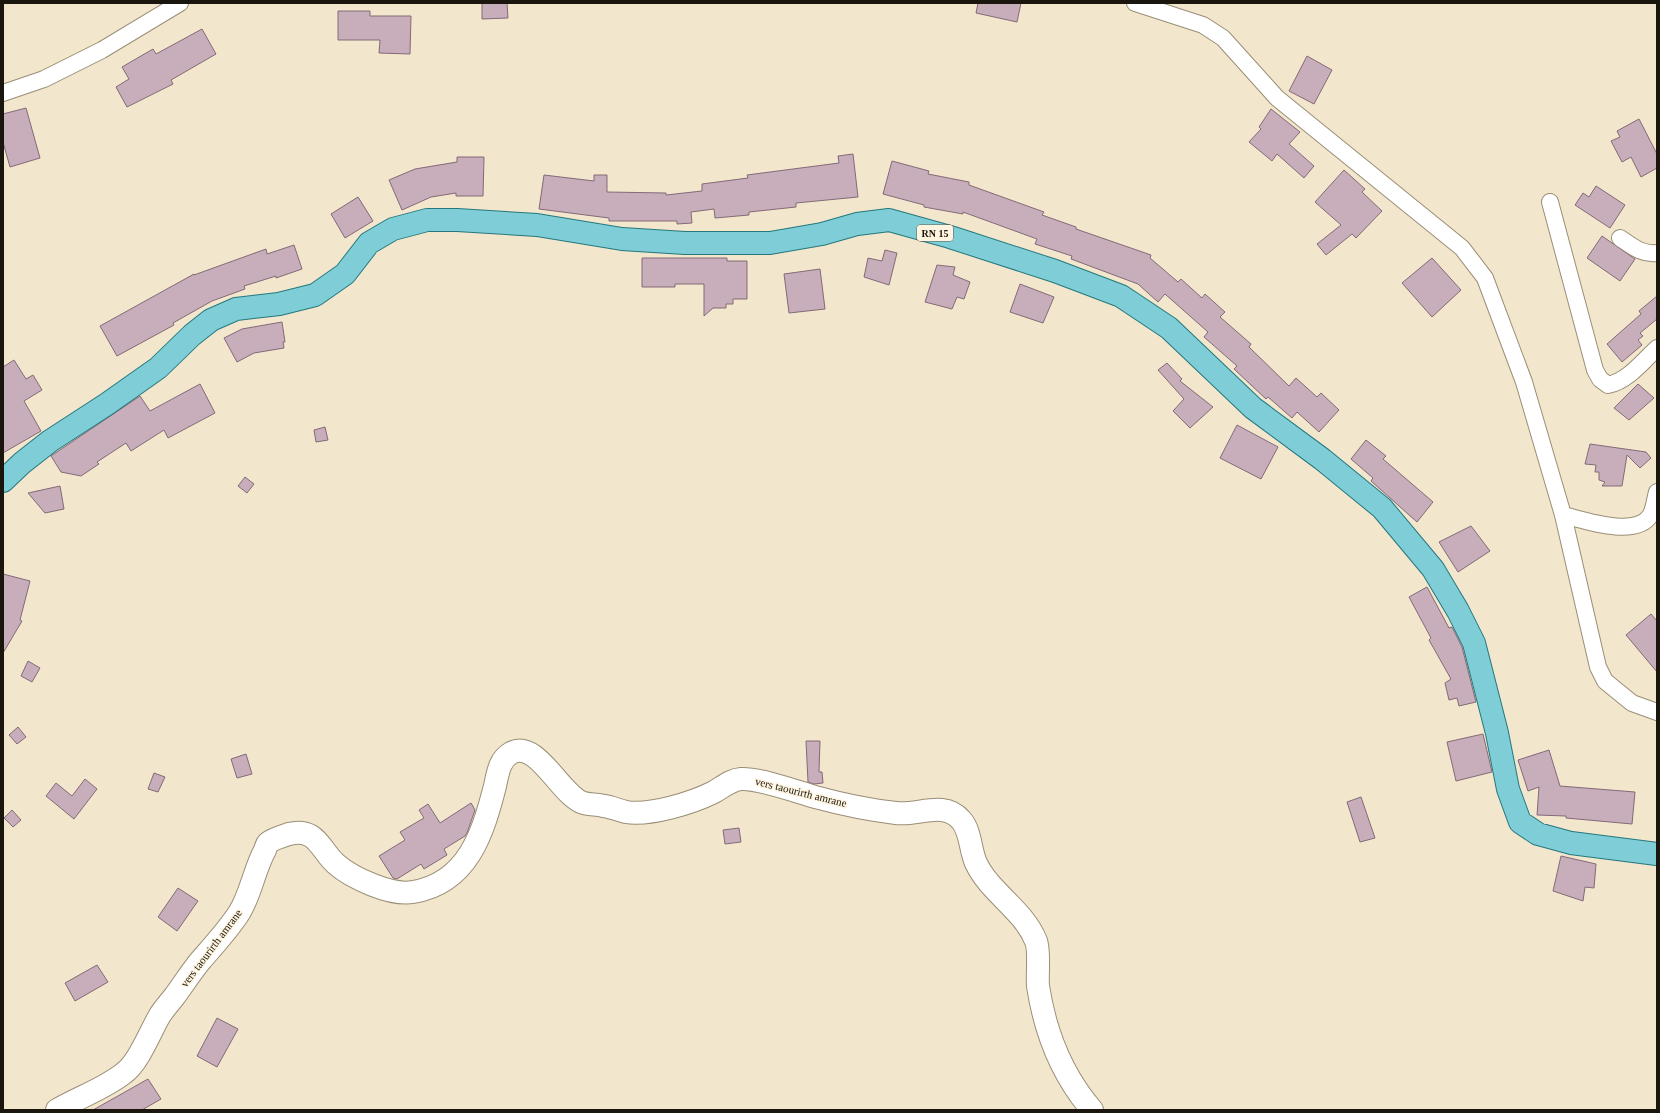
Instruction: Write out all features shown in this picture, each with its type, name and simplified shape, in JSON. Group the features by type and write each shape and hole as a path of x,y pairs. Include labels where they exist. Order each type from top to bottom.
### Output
{"main road":[{"name":"RN 15","path":"3,481 50,442 108,404 158,368 192,335 211,320 236,309 279,304 315,296 345,274 369,244 393,229 428,220 457,220 537,225 622,240 685,243 770,243 822,234 857,224 889,220 1047,269 1121,296 1169,328 1253,408 1322,459 1382,508 1432,569 1458,611 1474,643 1497,733 1508,789 1520,822 1538,834 1571,843 1657,854"}],"street":[{"path":"3,93 44,79 102,50 180,3"},
{"path":"1135,3 1203,25 1223,38 1277,98 1462,248 1485,278 1524,382 1563,515 1598,667 1605,681 1632,703 1657,712"},
{"path":"1550,202 1595,370 1600,379 1608,385 1617,383 1626,377 1657,348"},
{"path":"1620,238 1639,251 1651,254 1657,253"},
{"path":"1563,515 1603,524 1630,527 1640,524 1654,510 1657,492"},
{"name":"vers taourirth amrane","path":"57,1110 99,1089 127,1072 160,1015 200,960 210,951 240,910 268,843 284,835 299,832 315,838 332,862 345,872 368,883 388,890 409,893 432,887 448,879 467,859 484,826 499,766 508,754 516,750 526,751 535,756 568,794 583,803 607,806 628,812 676,807 714,792 734,780 749,779 830,801 877,810 907,814 927,810 948,810 962,820 967,830 976,863 985,877 1016,910 1038,944 1038,986 1043,1011 1052,1040 1066,1076 1092,1110"}],"building":[{"path":"482,3 507,3 508,18 482,19"},
{"path":"978,3 1021,3 1017,22 976,13"},
{"path":"338,11 370,11 370,16 411,16 410,54 379,53 380,40 338,40"},
{"path":"202,29 216,54 171,80 173,84 127,107 116,87 129,79 122,67 153,49 156,54"},
{"path":"1307,56 1332,70 1314,104 1289,91"},
{"path":"26,108 40,158 10,167 3,142 3,114"},
{"path":"1271,109 1300,132 1289,144 1314,166 1304,178 1277,154 1272,161 1249,142 1261,129 1259,127"},
{"path":"1639,119 1657,154 1657,168 1641,177 1631,157 1622,162 1611,141 1620,137 1617,131"},
{"path":"853,154 858,197 796,203 796,207 749,212 749,215 715,218 714,209 691,212 692,223 677,224 677,221 609,221 609,218 539,209 544,175 594,181 594,175 607,175 607,192 666,193 666,195 702,191 702,184 748,178 747,175 839,163 838,156"},
{"path":"457,157 484,157 483,196 456,196 456,193 431,197 402,210 389,180 415,169 457,162"},
{"path":"892,161 929,171 928,174 969,182 969,185 1044,212 1042,215 1076,227 1076,229 1151,255 1150,258 1178,282 1181,279 1202,298 1205,294 1225,312 1220,317 1251,344 1249,347 1289,386 1296,378 1317,397 1321,393 1339,410 1319,432 1297,412 1292,418 1268,397 1266,399 1234,369 1237,366 1204,337 1208,332 1165,294 1158,302 1138,284 1071,259 1072,256 1035,244 1037,239 963,212 963,214 924,207 924,205 883,194"},
{"path":"1344,170 1365,189 1362,192 1382,211 1356,238 1352,234 1326,255 1317,244 1341,225 1315,202"},
{"path":"1596,186 1625,205 1610,228 1575,205 1583,193 1589,197"},
{"path":"358,197 373,221 345,238 331,214"},
{"path":"1602,236 1635,259 1620,281 1587,258"},
{"path":"294,245 302,269 276,278 276,276 244,286 245,289 212,301 173,323 174,325 117,356 100,326 194,274 266,249 267,254"},
{"path":"885,250 897,253 889,285 864,277 868,258 882,261"},
{"path":"642,258 727,258 727,261 747,261 747,299 733,299 733,304 726,304 726,308 713,308 704,316 704,284 675,284 675,287 642,287"},
{"path":"1432,258 1461,290 1432,317 1402,283"},
{"path":"937,265 955,267 953,275 970,282 964,299 957,297 952,309 925,302"},
{"path":"820,269 825,309 789,313 784,274"},
{"path":"1020,284 1054,297 1043,323 1010,312"},
{"path":"1657,296 1657,319 1640,333 1643,336 1638,340 1642,345 1622,362 1607,344 1641,314 1639,311"},
{"path":"282,322 285,342 283,342 284,348 254,353 237,362 224,338 242,329"},
{"path":"14,360 26,379 33,375 42,390 24,401 41,431 3,453 3,367"},
{"path":"1167,363 1182,379 1180,381 1213,407 1190,428 1173,411 1184,399 1158,370"},
{"path":"200,384 215,413 168,438 164,430 131,451 126,443 97,462 99,464 81,476 61,472 51,456 140,396 150,411"},
{"path":"1638,384 1654,398 1629,420 1614,408"},
{"path":"1237,425 1278,447 1261,479 1220,458"},
{"path":"325,427 328,440 316,442 314,430"},
{"path":"1366,440 1386,456 1383,459 1433,502 1417,522 1371,481 1373,478 1351,459"},
{"path":"1590,444 1646,452 1651,458 1640,468 1627,455 1622,486 1602,486 1605,482 1599,480 1599,472 1595,472 1596,465 1585,464"},
{"path":"245,477 254,484 247,493 238,486"},
{"path":"60,486 64,509 45,513 28,493"},
{"path":"1471,526 1490,551 1458,572 1439,542"},
{"path":"3,574 30,581 20,620 22,621 3,653"},
{"path":"1427,587 1449,628 1452,627 1462,647 1476,702 1459,706 1457,698 1449,700 1445,683 1451,679 1429,640 1431,638 1409,597"},
{"path":"1651,614 1657,621 1657,672 1626,635"},
{"path":"28,661 40,668 32,682 21,676"},
{"path":"18,727 26,737 17,744 9,735"},
{"path":"1483,734 1492,772 1456,781 1447,742"},
{"path":"806,741 820,741 819,772 822,772 823,783 814,784 808,782"},
{"path":"1549,750 1560,786 1635,792 1632,824 1566,818 1566,816 1537,815 1539,787 1528,791 1518,760"},
{"path":"246,754 252,774 237,778 231,759"},
{"path":"154,773 165,777 158,792 148,789"},
{"path":"85,779 97,789 74,819 46,796 56,783 72,796"},
{"path":"1361,797 1375,838 1360,842 1347,802"},
{"path":"471,803 475,810 467,833 465,836 444,849 447,855 424,869 421,864 397,879 393,878 379,856 405,840 400,832 424,818 419,810 428,804 440,823"},
{"path":"12,810 21,820 13,827 4,818"},
{"path":"739,828 741,842 725,844 723,830"},
{"path":"1561,856 1596,864 1594,888 1585,887 1583,901 1553,891"},
{"path":"178,888 198,901 177,931 158,917"},
{"path":"97,965 108,982 75,1001 65,983"},
{"path":"217,1018 238,1029 217,1067 197,1056"},
{"path":"148,1079 161,1099 142,1110 93,1110"}]}
